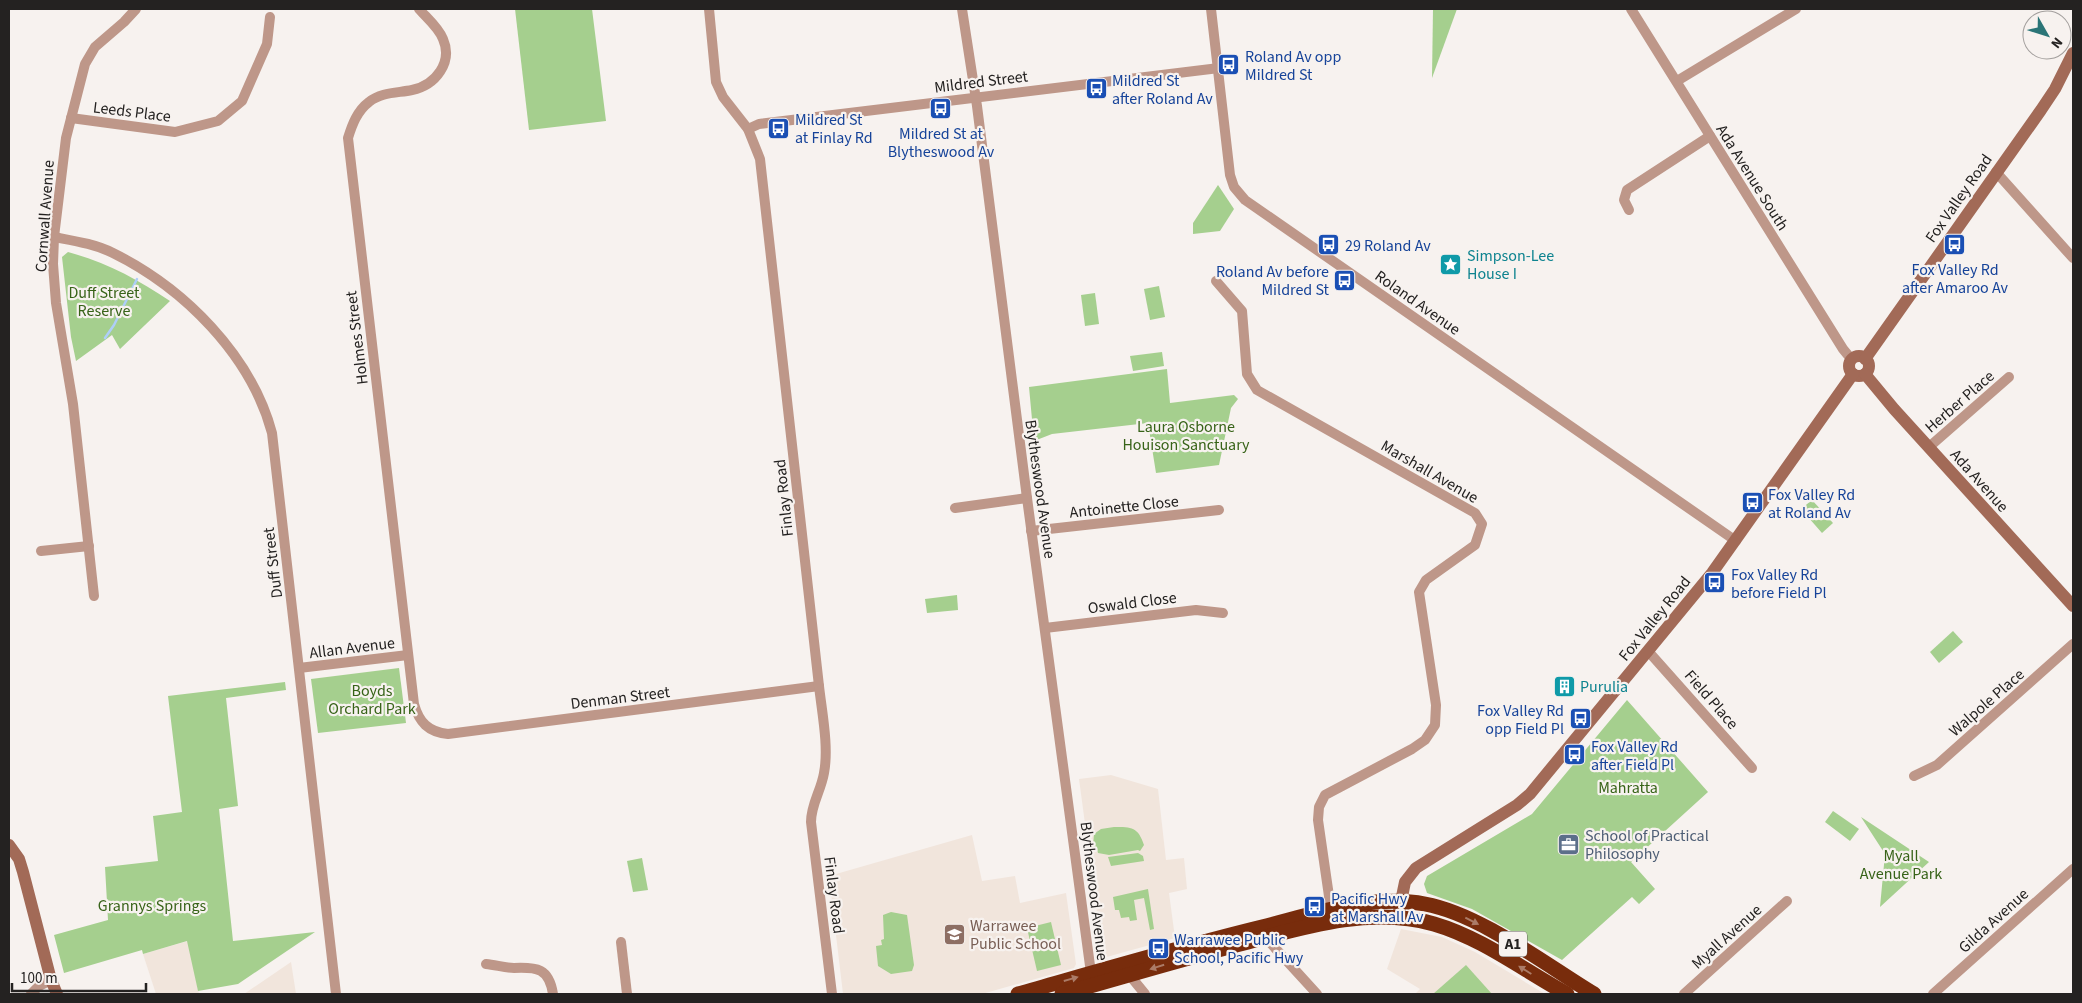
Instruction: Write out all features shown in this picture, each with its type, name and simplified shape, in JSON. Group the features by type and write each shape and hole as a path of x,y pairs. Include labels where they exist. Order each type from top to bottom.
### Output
{"highway":[{"name":"A1","path":"1062,994 1183,947 1331,910 1364,904 1401,902 1426,904 1468,918 1594,994"},
{"name":"A1","path":"1018,994 1091,973 1126,970 1334,921 1359,918 1398,918 1434,924 1465,935 1567,994"}],"main road":[{"name":"Fox Valley Road","path":"1859,359 2055,89 2073,53"},
{"path":"1859,359 1869,366 1859,374"},
{"name":"Fox Valley Road","path":"1398,918 1405,882 1416,868 1517,805 1530,794 1736,541 1859,374"},
{"name":"Ada Avenue","path":"1859,374 1929,447 2073,606"},
{"path":"9,845 19,859 51,980 57,994"}],"street":[{"name":"Cornwall Avenue","path":"94,596 73,404 56,303 53,264 54,237 66,138 90,55 95,47 136,9"},
{"name":"Holmes Street","path":"419,9 442,37 446,46 444,67 436,78 425,86 381,95 369,101 352,124 348,138 414,704 425,726"},
{"name":"Finlay Road","path":"709,9 716,82 723,97 748,129 760,159 826,762 824,776 811,812 811,822 832,994"},
{"name":"Blytheswood Avenue","path":"962,9 976,96 1031,531 1091,973"},
{"name":"Roland Avenue","path":"1211,9 1230,175 1234,187 1245,200 1736,541"},
{"name":"Ada Avenue South","path":"1631,9 1843,349 1859,359"},
{"path":"1677,81 1796,9"},
{"name":"Leeds Place","path":"71,118 175,132 218,121 242,100 268,44 270,17"},
{"name":"Mildred Street","path":"748,129 760,124 976,96 1219,68"},
{"path":"1629,210 1624,196 1629,188 1710,136"},
{"path":"1996,172 2073,258"},
{"name":"Duff Street","path":"54,237 93,245 114,254 168,288 217,334 258,394 272,433 336,994"},
{"name":"Marshall Avenue","path":"1216,281 1242,312 1247,374 1257,390 1475,513 1482,524 1475,545 1426,580 1419,592 1436,705 1435,726 1426,740 1412,749 1325,795 1319,807 1318,820 1331,910"},
{"name":"Herber Place","path":"1929,447 2008,377"},
{"path":"955,508 1027,498"},
{"name":"Antoinette Close","path":"1031,531 1220,510"},
{"path":"41,551 89,546"},
{"name":"Oswald Close","path":"1045,628 1196,610 1223,613"},
{"name":"Walpole Place","path":"1914,776 1937,765 2073,644"},
{"name":"Field Place","path":"1648,651 1752,768"},
{"name":"Allan Avenue","path":"299,668 408,655"},
{"name":"Denman Street","path":"425,726 448,734 779,693 819,686"},
{"name":"Gilda Avenue","path":"1933,994 2073,869"},
{"name":"Myall Avenue","path":"1684,994 1787,901"},
{"path":"1265,937 1317,994"},
{"path":"621,942 627,994"},
{"path":"486,964 504,967 536,968 548,976 552,982 553,994"},
{"path":"1126,970 1145,994"},
{"path":"31,994 39,986 51,980"}],"shaded area":[{"name":"Warrawee Public School","path":"1111,775 1158,789 1166,860 1184,858 1187,889 1169,893 1175,938 1103,958 1079,779"},
{"name":"Warrawee Public School","path":"972,835 982,881 1015,876 1020,903 1066,893 1076,964 1074,968 982,994 843,994 829,876"},
{"path":"1401,929 1442,937 1475,952 1545,994 1418,994 1416,993 1420,989 1387,969"},
{"path":"188,941 199,994 156,994 143,954"},
{"path":"291,962 296,994 244,994"}],"green space":[{"path":"515,9 592,9 606,121 529,130"},
{"path":"1433,9 1457,9 1432,78"},
{"path":"1218,185 1234,209 1220,231 1193,234 1193,223"},
{"name":"Duff Street Reserve","path":"68,252 122,272 170,301 120,349 112,335 76,361 71,337 62,257"},
{"path":"1159,286 1165,317 1150,320 1144,289"},
{"path":"1095,293 1099,324 1085,326 1081,295"},
{"path":"1162,352 1164,366 1133,371 1130,356"},
{"name":"Laura Osborne Houison Sanctuary","path":"1167,369 1170,403 1234,395 1238,399 1231,408 1219,465 1156,473 1148,423 1052,434 1034,441 1029,387"},
{"path":"1812,500 1833,523 1822,533 1801,509"},
{"path":"957,595 958,610 927,613 925,599"},
{"path":"1953,631 1963,642 1939,663 1930,652"},
{"name":"Boyds Orchard Park","path":"399,668 406,723 318,733 311,679"},
{"name":"Grannys Springs","path":"285,682 286,690 226,698 238,806 219,809 233,941 315,932 238,984 198,991 187,941 143,954 142,950 64,973 54,935 108,920 105,867 158,861 153,816 182,812 168,696"},
{"name":"Mahratta","path":"1627,700 1708,792 1631,862 1655,889 1639,904 1632,897 1562,960 1472,909 1427,893 1424,884 1427,876 1532,814"},
{"path":"1833,811 1859,829 1850,841 1825,822"},
{"name":"Myall Avenue Park","path":"1861,817 1929,862 1880,907 1885,854"},
{"path":"1125,827 1137,831 1144,845 1140,851 1109,855 1098,853 1097,849 1093,846 1094,834 1101,829"},
{"path":"1138,853 1143,856 1144,861 1111,866 1108,857"},
{"path":"642,858 648,890 633,892 627,861"},
{"path":"1148,889 1154,929 1150,930 1144,898 1134,900 1137,920 1130,921 1129,917 1121,918 1119,910 1115,910 1113,897"},
{"path":"891,912 907,915 914,965 912,971 891,974 878,966 876,946 882,945 881,940 884,939 883,915"},
{"path":"1051,922 1061,965 1037,971 1027,928"},
{"path":"1466,965 1492,994 1433,994"}],"waterway":[{"path":"105,338 114,325 137,279"}],"place":[{"name":"Roland Av opp Mildred St","path":"1229,65"},
{"name":"Mildred St after Roland Av","path":"1096,89"},
{"name":"Mildred St at Blytheswood Av","path":"941,109"},
{"name":"Mildred St at Finlay Rd","path":"779,128"},
{"name":"29 Roland Av","path":"1329,245"},
{"name":"Fox Valley Rd after Amaroo Av","path":"1955,245"},
{"name":"Simpson-Lee House I","path":"1451,264"},
{"name":"Roland Av before Mildred St","path":"1345,280"},
{"name":"Fox Valley Rd at Roland Av","path":"1752,503"},
{"name":"Fox Valley Rd before Field Pl","path":"1715,583"},
{"name":"Purulia","path":"1564,686"},
{"name":"Fox Valley Rd opp Field Pl","path":"1580,719"},
{"name":"Fox Valley Rd after Field Pl","path":"1575,755"},
{"name":"School of Practical Philosophy","path":"1569,844"},
{"name":"Pacific Hwy at Marshall Av","path":"1315,907"},
{"name":"Warrawee Public School","path":"954,934"},
{"name":"Warrawee Public School, Pacific Hwy","path":"1158,948"}]}
